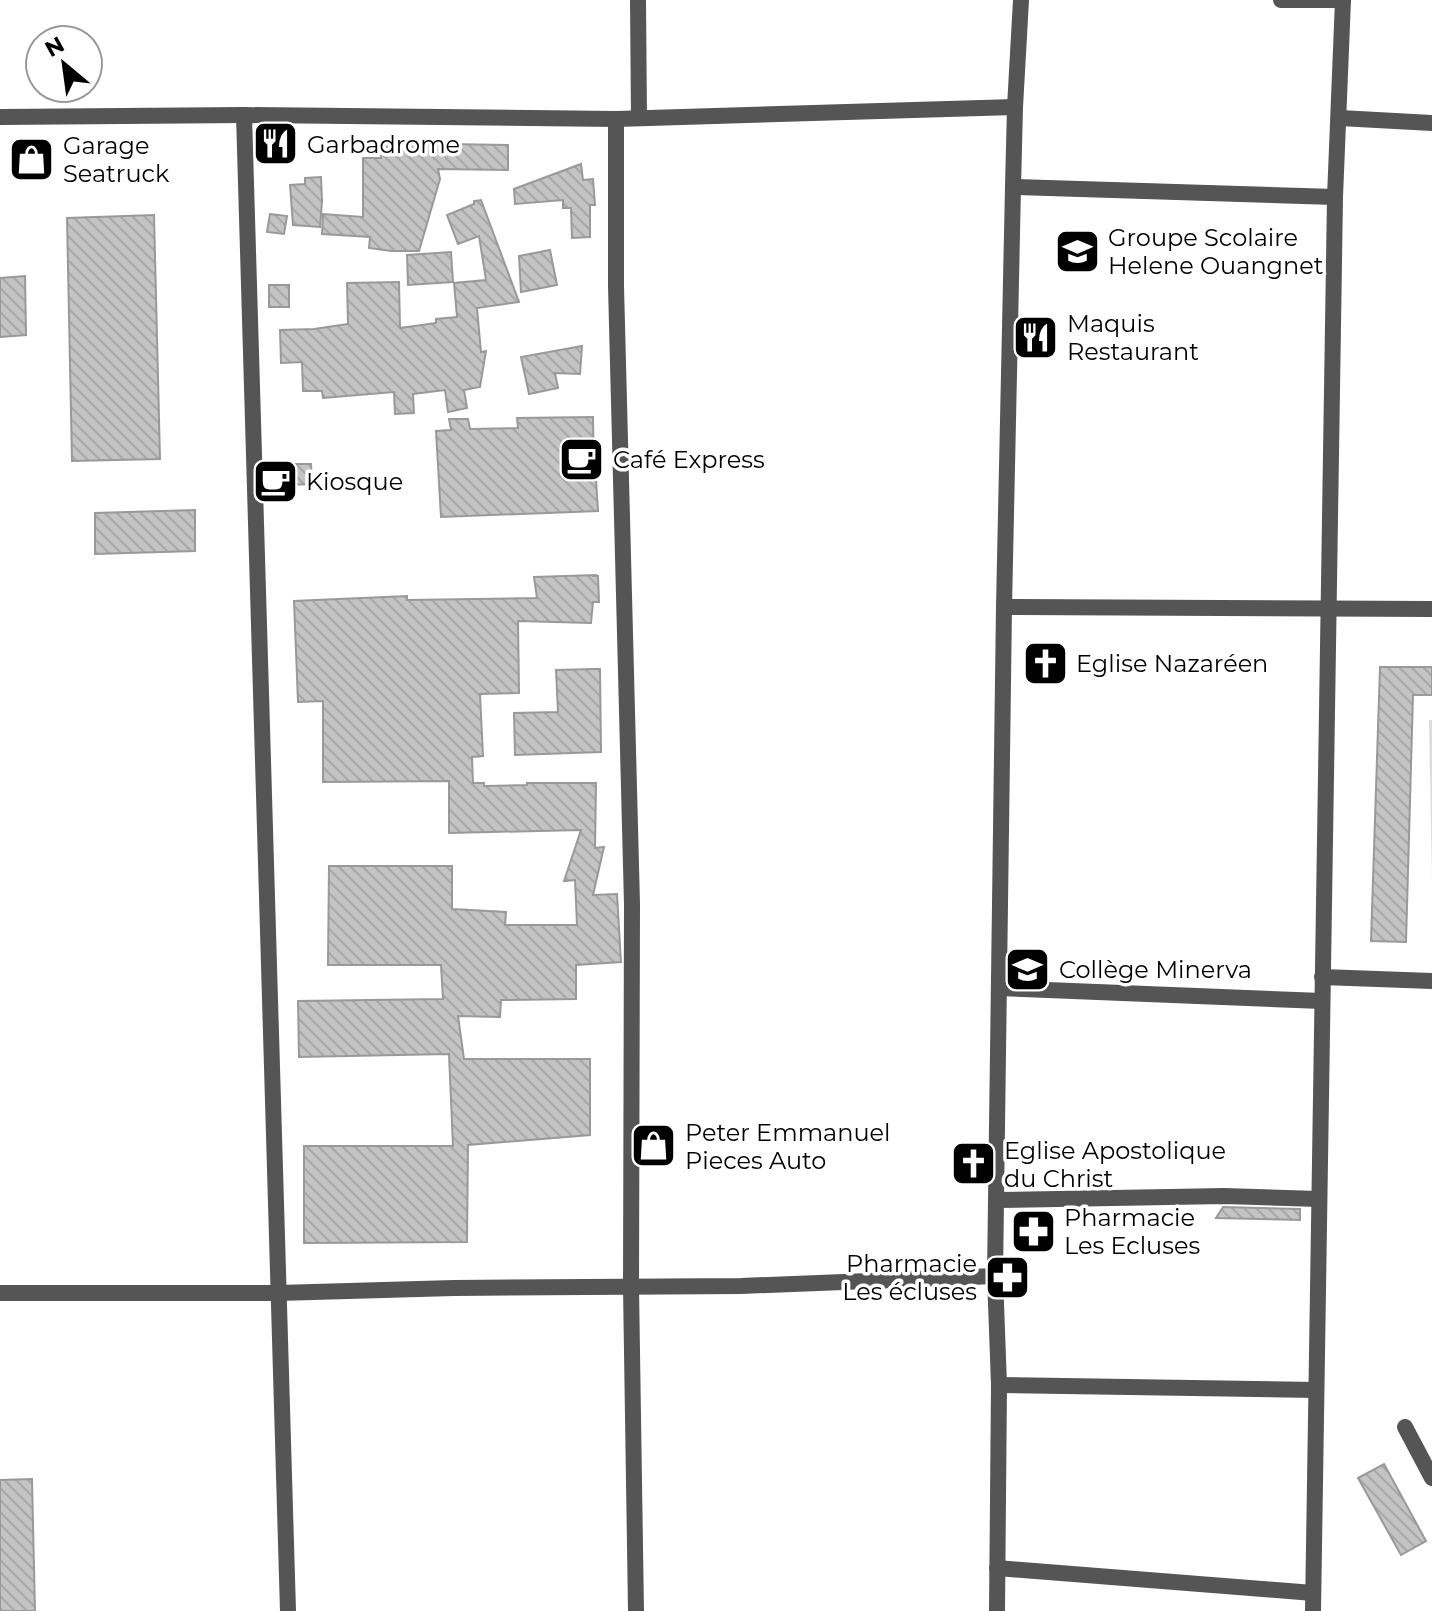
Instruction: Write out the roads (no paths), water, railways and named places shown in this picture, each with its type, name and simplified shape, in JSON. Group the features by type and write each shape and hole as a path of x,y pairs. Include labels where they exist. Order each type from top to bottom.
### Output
{"street":[{"path":"638,0 639,118"},
{"path":"997,1611 999,1385 995,1276 1004,607 1015,107 1021,0"},
{"path":"1281,0 1343,0 1335,197 1313,1611"},
{"path":"0,117 244,115 616,119 1015,107"},
{"path":"244,115 288,1611"},
{"path":"1340,118 1432,123"},
{"path":"616,119 616,286 632,904 631,1287 636,1611"},
{"path":"1013,187 1335,197"},
{"path":"1004,607 1432,609"},
{"path":"1322,977 1432,981"},
{"path":"999,988 1322,1001"},
{"path":"997,1200 1224,1196 1319,1199"},
{"path":"0,1293 278,1293 741,1286 995,1276"},
{"path":"999,1385 1316,1390"},
{"path":"1405,1427 1432,1478"},
{"path":"997,1568 1313,1593"}],"place":[{"name":"Garbadrome","path":"276,144"},
{"name":"Garage Seatruck","path":"32,159"},
{"name":"Groupe Scolaire Helene Ouangnet","path":"1077,251"},
{"name":"Maquis Restaurant","path":"1036,337"},
{"name":"Café Express","path":"582,459"},
{"name":"Kiosque","path":"275,481"},
{"name":"Eglise Nazaréen","path":"1045,663"},
{"name":"Collège Minerva","path":"1028,969"},
{"name":"Peter Emmanuel Pieces Auto","path":"654,1146"},
{"name":"Eglise Apostolique du Christ","path":"973,1164"},
{"name":"Pharmacie Les Ecluses","path":"1033,1231"},
{"name":"Pharmacie Les écluses","path":"1008,1277"}]}
